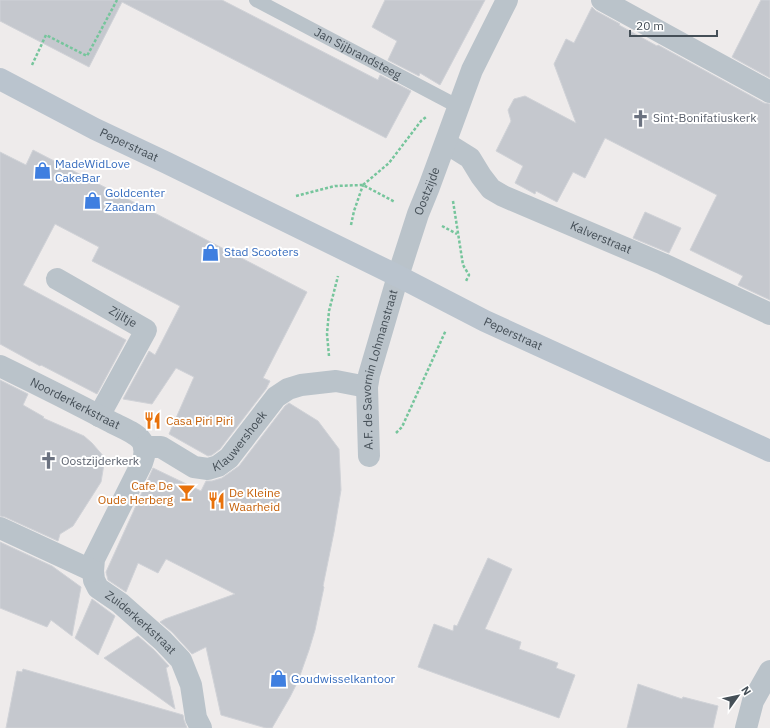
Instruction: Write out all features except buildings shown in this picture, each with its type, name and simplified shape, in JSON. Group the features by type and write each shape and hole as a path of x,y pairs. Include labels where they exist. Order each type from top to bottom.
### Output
{"street":[{"name":"Oostzijde","path":"398,276 418,214 446,143 472,70 507,0"},
{"path":"602,0 770,92"},
{"name":"Peperstraat","path":"0,80 95,129 398,276 492,324 770,451"},
{"name":"Kalverstraat","path":"446,143 470,158 491,189 502,196 671,268 770,314"},
{"name":"A.F. de Savornin Lohmanstraat","path":"369,456 367,387 398,276"},
{"name":"Zijltje","path":"57,280 146,330 99,416"},
{"name":"Noorderkerkstraat","path":"0,366 134,434 142,440 144,447"},
{"name":"Klauwershoek","path":"144,447 161,447 194,467 208,470 218,466 229,458 276,397 288,389 301,384 336,381 367,387"},
{"path":"0,528 93,571 94,559 145,456 144,447"},
{"name":"Zuiderkerkstraat","path":"93,571 94,580 98,588 120,603 163,641 181,660 191,685 196,718 201,728"},
{"path":"746,728 754,700 770,671"}],"lane":[{"name":"Jan Sijbrandsteeg","path":"256,0 459,107"}],"path":[{"path":"20,90 46,35 87,56 117,0"},
{"path":"336,381 329,356 327,334 329,311 354,211 363,185 389,163 421,121 432,112 459,107"},
{"path":"259,209 303,194 335,186 363,185"},
{"name":"A.F. de Savornin Lohmanstraat","path":"369,456 402,427 456,306 468,275 463,265 458,234"}],"place":[{"name":"Sint-Bonifatiuskerk","path":"640,118"},
{"name":"MadeWidLove CakeBar","path":"42,171"},
{"name":"Goldcenter Zaandam","path":"92,200"},
{"name":"Stad Scooters","path":"211,252"},
{"name":"Casa Piri Piri","path":"153,421"},
{"name":"Oostzijderkerk","path":"48,461"},
{"name":"Cafe De Oude Herberg","path":"186,493"},
{"name":"De Kleine Waarheid","path":"216,500"},
{"name":"Goudwisselkantoor","path":"278,679"}]}
